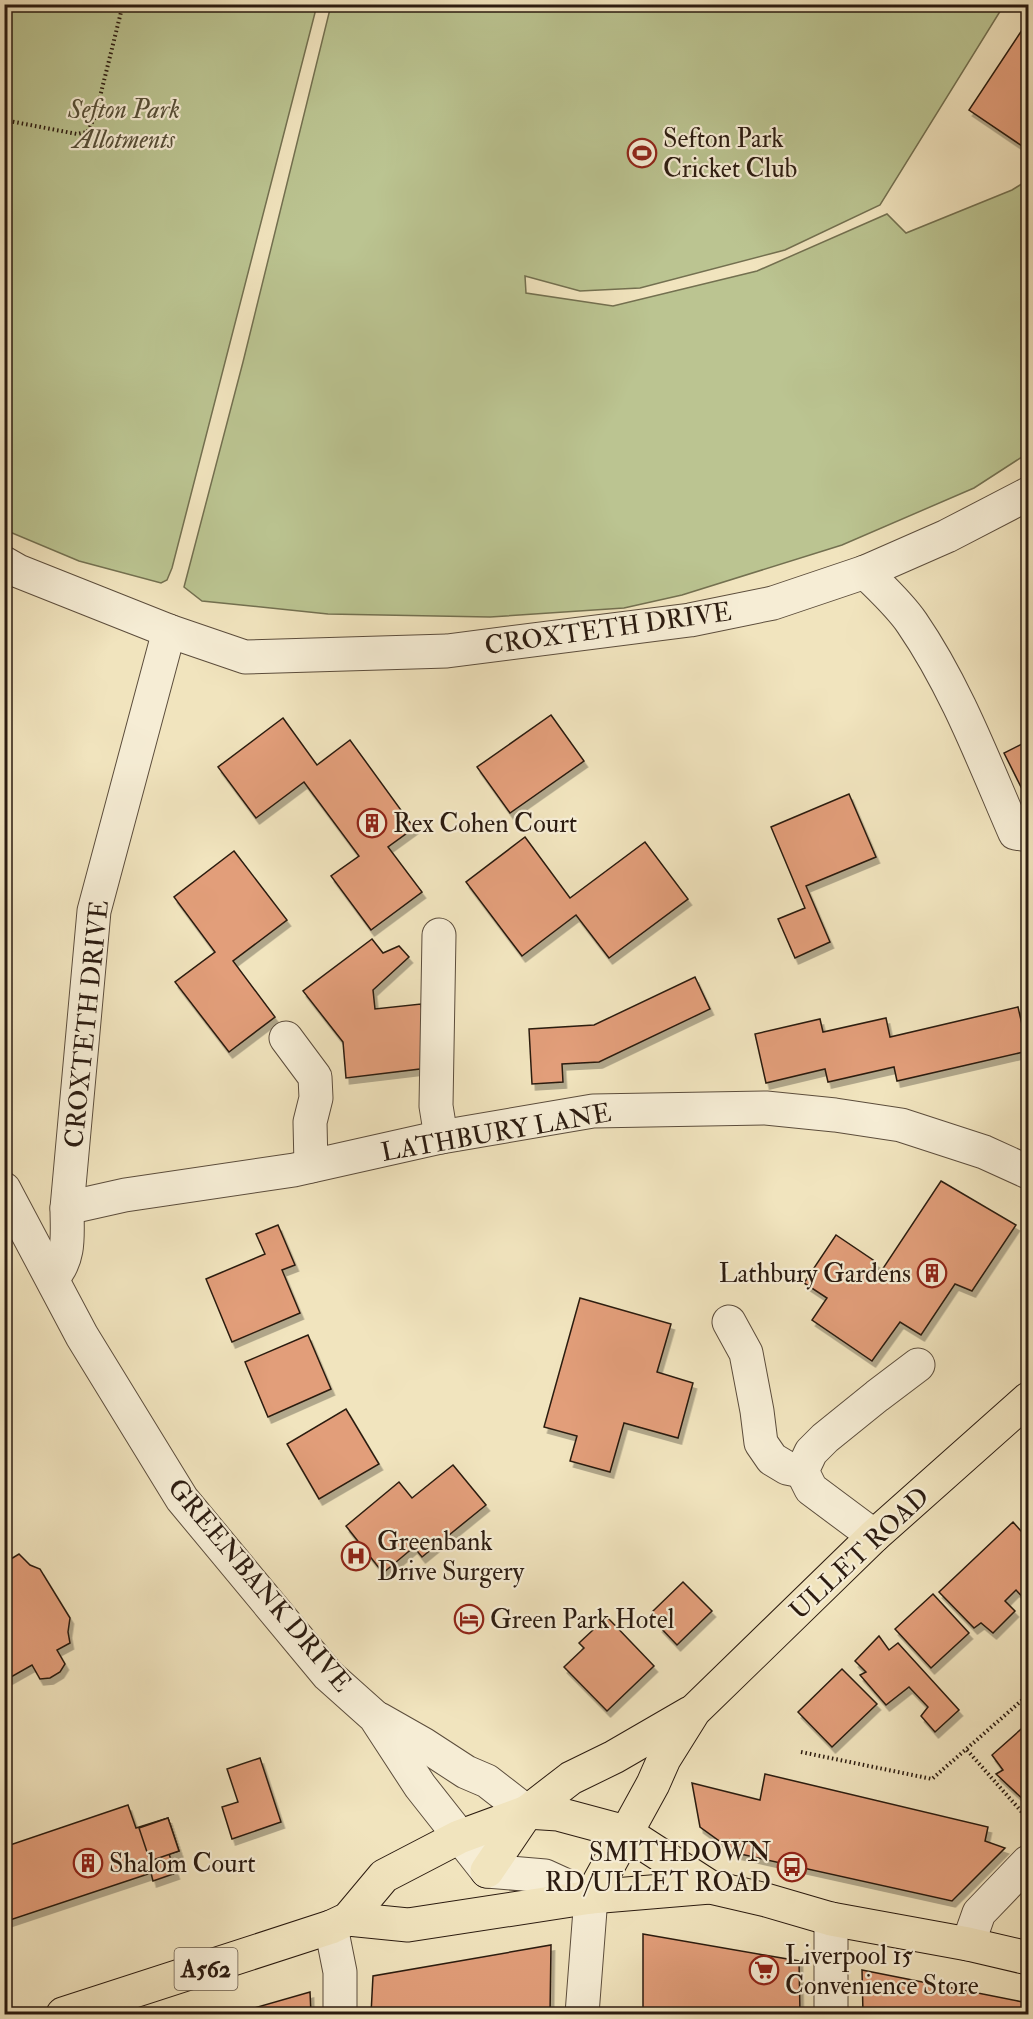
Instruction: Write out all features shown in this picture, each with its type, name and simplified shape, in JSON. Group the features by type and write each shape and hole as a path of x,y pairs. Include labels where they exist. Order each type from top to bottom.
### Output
{"main road":[{"name":"ULLET ROAD","path":"591,1897 653,1784 664,1759 694,1711 874,1536 1029,1399"},
{"name":"ULLET ROAD","path":"487,1871 527,1812 571,1778 614,1757 694,1711"},
{"name":"A562","path":"339,1923 384,1876 459,1837 527,1812 558,1814 625,1832 710,1887"},
{"name":"A562","path":"63,2014 110,2007 339,1923 408,1925 591,1897 710,1887 766,1899 831,1919 968,1944 1029,1958"}],"street":[{"name":"CROXTETH DRIVE","path":"4,563 18,571 169,631 244,657 447,651 690,620 773,603 865,572 947,536 1029,494"},
{"path":"865,572 911,621 950,686 1015,833 1029,835"},
{"name":"CROXTETH DRIVE","path":"52,1278 60,1270 65,1258 67,1208 94,911 169,631"},
{"path":"439,935 436,1106 441,1137"},
{"path":"286,1038 315,1077 316,1098 310,1122 311,1166"},
{"name":"LATHBURY LANE","path":"67,1208 125,1195 311,1166 441,1137 593,1111 765,1108 835,1115 902,1125 984,1152 1029,1172"},
{"name":"GREENBANK DRIVE","path":"4,1189 82,1336 182,1499 328,1675 375,1717 420,1786 487,1871"},
{"path":"729,1322 746,1353 761,1443 772,1459 788,1468 802,1471"},
{"path":"802,1471 811,1452 825,1438 918,1365"},
{"path":"802,1471 811,1489 874,1536"},
{"path":"375,1717 466,1772 487,1781 527,1812"},
{"path":"968,1944 979,1913 1029,1862"},
{"path":"487,1871 545,1876 591,1897 582,2014"},
{"path":"831,1919 831,2014"},
{"path":"339,1923 340,2014"}],"path":[{"path":"4,120 77,134 87,132 95,117 123,4"},
{"path":"801,1752 932,1779 1029,1695"},
{"path":"967,1750 1029,1818"}],"green space":[{"name":"Sefton Park Allotments","path":"4,5 317,5 172,568 167,580 161,583 79,561 5,530"},
{"path":"331,5 1004,5 880,205 785,250 640,288 580,291 525,276 526,293 613,306 757,271 887,214 906,233 1012,190 1028,180 1028,453 974,488 842,545 682,595 624,608 490,617 328,614 202,601 184,587 243,362"}],"building":[{"path":"1028,21 1028,150 969,110"},
{"path":"551,715 584,761 510,813 477,767"},
{"name":"Rex Cohen Court","path":"283,718 317,765 350,740 414,828 388,847 422,892 371,930 331,876 359,856 304,782 256,818 218,767"},
{"path":"1028,741 1028,801 1004,753"},
{"path":"849,794 876,857 806,886 830,942 795,958 778,919 805,908 771,827"},
{"path":"525,837 570,898 645,842 688,899 609,958 576,915 522,956 466,882"},
{"path":"234,851 287,920 233,961 275,1017 229,1052 175,982 215,952 174,897"},
{"path":"372,939 383,953 399,946 409,957 373,990 375,1009 421,1004 428,1068 346,1078 343,1042 303,991"},
{"path":"695,977 710,1009 599,1062 562,1064 563,1082 532,1084 529,1029 594,1025"},
{"path":"1018,1007 1028,1051 897,1081 894,1067 828,1082 825,1069 766,1083 755,1034 820,1019 823,1032 886,1018 890,1037"},
{"name":"Lathbury Gardens","path":"941,1181 1016,1225 972,1291 955,1284 921,1335 900,1322 872,1361 812,1320 827,1298 804,1283 836,1235 876,1262 870,1271 878,1276"},
{"path":"278,1225 295,1265 282,1270 300,1313 232,1342 206,1279 265,1254 256,1234"},
{"path":"580,1298 671,1324 657,1372 693,1383 678,1438 624,1423 610,1472 570,1461 577,1436 544,1427"},
{"path":"308,1335 331,1389 268,1417 245,1362"},
{"path":"346,1409 379,1464 319,1499 287,1444"},
{"path":"453,1465 486,1505 422,1557 414,1547 383,1573 346,1526 399,1482 412,1498"},
{"path":"1013,1522 1028,1539 1028,1603 1016,1590 1005,1601 1015,1611 993,1633 981,1623 974,1628 939,1592"},
{"path":"19,1554 30,1565 40,1569 70,1618 68,1632 70,1643 57,1650 65,1664 60,1672 50,1678 40,1679 32,1665 4,1681 4,1560 6,1562"},
{"path":"683,1582 712,1611 677,1645 659,1626 663,1623 652,1612"},
{"path":"933,1594 969,1633 931,1668 895,1629"},
{"path":"607,1617 654,1666 607,1711 564,1667 584,1648 579,1643"},
{"path":"879,1636 889,1650 898,1643 959,1710 935,1732 921,1716 928,1707 909,1687 886,1705 860,1675 866,1672 855,1661"},
{"path":"842,1669 877,1704 832,1747 798,1712"},
{"path":"1028,1723 1028,1804 996,1774 1003,1770 992,1755"},
{"path":"260,1758 281,1822 232,1839 222,1807 238,1802 227,1769"},
{"path":"765,1774 988,1827 985,1841 1005,1848 952,1901 736,1853 700,1827 692,1783 760,1800"},
{"name":"Shalom Court","path":"128,1805 136,1828 168,1818 179,1851 169,1854 176,1873 153,1881 151,1873 4,1922 4,1847"},
{"path":"168,1818 179,1851 150,1861 139,1828"},
{"path":"643,1934 799,1961 800,2014 643,2014"},
{"path":"551,1945 550,2014 371,2014 373,1976"},
{"path":"862,1970 1028,2003 1028,2014 863,2014"},
{"path":"310,1992 311,2014 233,2014"}],"place":[{"name":"Sefton Park Cricket Club","path":"642,153"},
{"name":"Rex Cohen Court","path":"372,823"},
{"name":"Lathbury Gardens","path":"932,1273"},
{"name":"Greenbank Drive Surgery","path":"356,1556"},
{"name":"Green Park Hotel","path":"469,1619"},
{"name":"Shalom Court","path":"88,1863"},
{"name":"SMITHDOWN RD/ULLET ROAD","path":"792,1867"},
{"name":"Liverpool 15 Convenience Store","path":"764,1970"}]}
